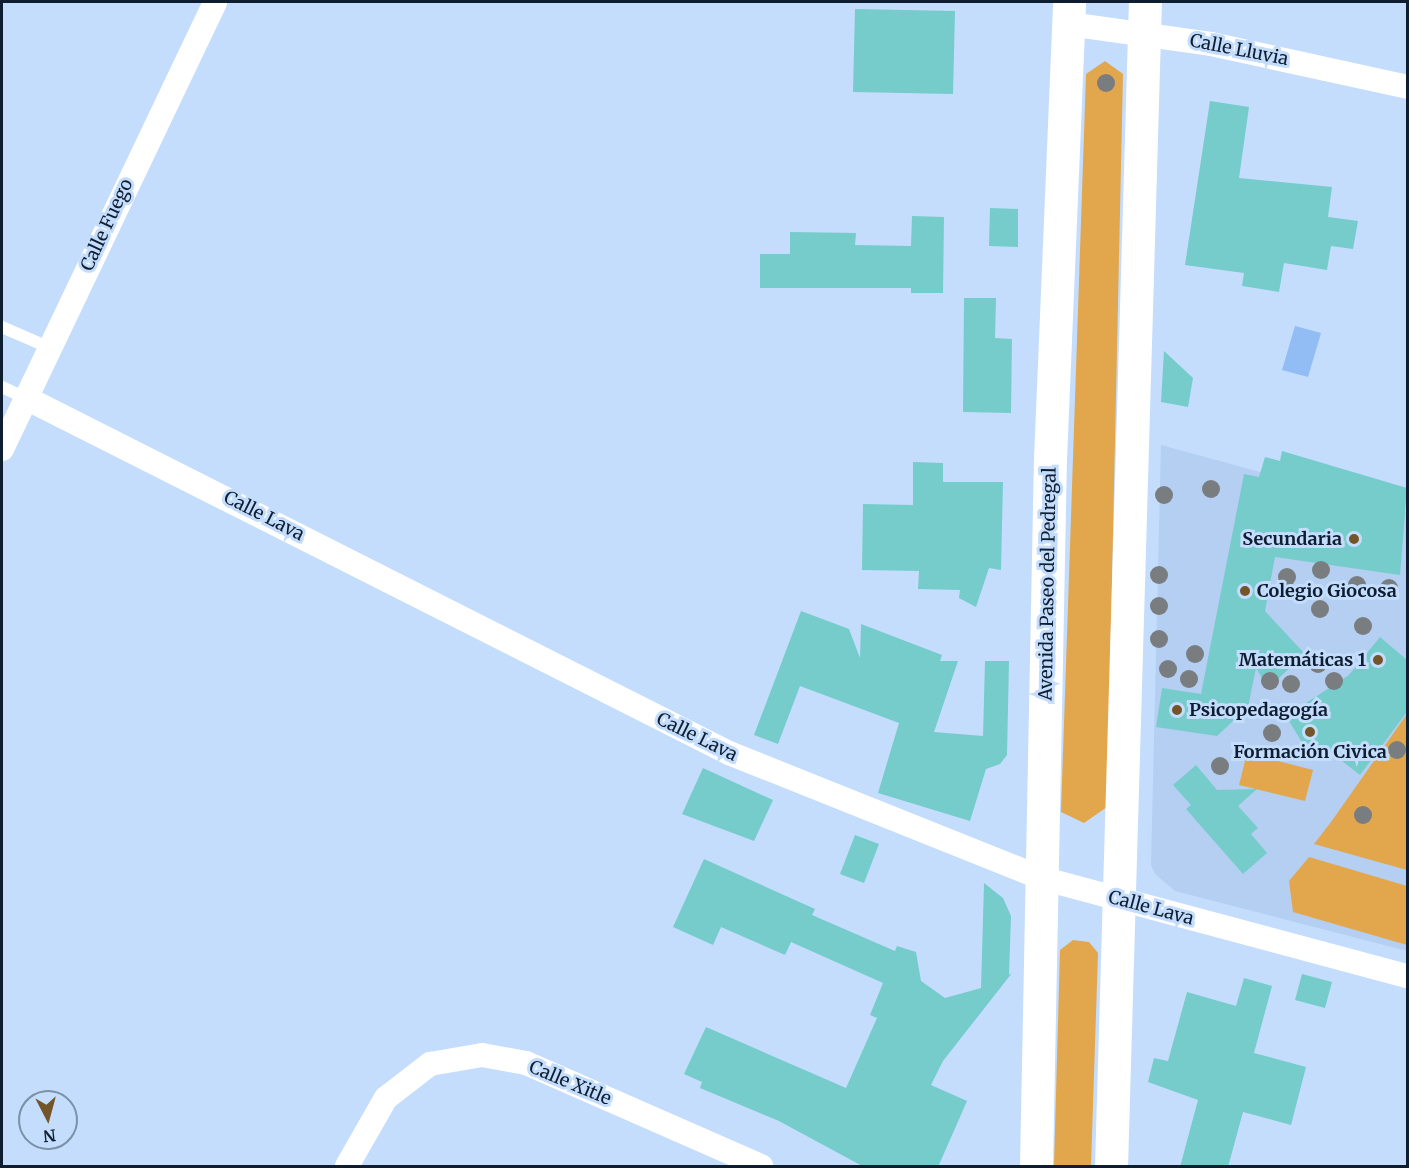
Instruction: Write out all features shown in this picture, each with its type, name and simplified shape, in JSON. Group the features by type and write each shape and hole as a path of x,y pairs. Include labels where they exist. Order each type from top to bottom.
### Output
{"main road":[{"name":"Avenida Paseo del Pedregal","path":"1036,1167 1050,459 1069,13"},
{"path":"1111,1167 1145,17"}],"street":[{"name":"Calle Fuego","path":"2,449 215,2"},
{"name":"Calle Lluvia","path":"1069,13 1145,17 1407,87"},
{"name":"Calle Lava","path":"26,398 729,753 1041,878 1119,901 1407,976"},
{"name":"Calle Xitle","path":"347,1167 386,1098 430,1065 482,1055 526,1063 761,1167"}],"lane":[{"path":"2,327 50,348"},
{"path":"2,387 26,398"}],"shaded area":[{"path":"1105,61 1123,74 1107,807 1084,823 1061,812 1086,74"},
{"path":"1295,326 1321,333 1308,377 1282,370"},
{"path":"1161,445 1407,512 1407,951 1175,891 1155,874 1151,865"},
{"path":"1407,714 1407,870 1314,844 1331,822"},
{"path":"1247,753 1313,770 1305,801 1239,785"},
{"path":"1309,857 1407,886 1407,945 1293,912 1289,881"},
{"path":"1073,940 1089,942 1098,953 1091,1166 1054,1166 1060,950"}],"building":[{"path":"855,9 955,11 953,94 853,92"},
{"path":"1210,101 1249,107 1239,178 1332,187 1328,217 1358,221 1353,249 1331,246 1327,270 1284,263 1279,292 1242,286 1244,273 1185,265"},
{"path":"990,208 1018,209 1018,247 989,246"},
{"path":"912,216 944,217 943,293 911,293 911,288 760,288 760,254 790,254 790,232 856,233 855,245 911,246"},
{"path":"964,298 996,298 995,338 1012,339 1011,413 963,412"},
{"path":"1164,351 1193,378 1188,407 1161,402"},
{"path":"1282,451 1407,488 1400,575 1275,557 1265,611 1305,654 1268,688 1256,668 1248,707 1217,736 1156,727 1162,688 1201,694 1244,474 1259,477 1265,457 1280,461"},
{"path":"913,462 943,463 943,482 1003,482 1001,570 989,568 976,607 959,598 960,590 918,589 919,571 862,570 863,504 913,505"},
{"path":"801,611 849,629 860,658 861,624 942,655 940,661 958,661 934,732 983,736 985,661 1009,661 1007,755 1000,764 986,769 970,821 878,793 899,723 800,686 778,744 754,735"},
{"path":"1380,637 1407,660 1407,712 1360,775 1323,746 1309,754 1286,716 1349,675"},
{"path":"1196,765 1217,790 1257,789 1238,806 1258,828 1251,834 1267,853 1243,874 1186,809 1191,805 1173,785"},
{"path":"703,768 773,800 754,841 682,814"},
{"path":"855,835 879,844 864,883 840,874"},
{"path":"704,859 815,909 812,915 895,951 897,946 916,952 921,981 945,998 981,988 984,883 1003,898 1011,916 1009,975 1012,973 943,1061 931,1085 967,1101 938,1167 864,1167 779,1121 700,1088 702,1082 684,1074 706,1027 846,1088 877,1018 870,1015 883,983 791,942 785,955 721,927 713,945 673,927"},
{"path":"1302,974 1332,982 1325,1008 1295,1000"},
{"path":"1244,978 1272,986 1254,1053 1306,1067 1291,1125 1243,1112 1228,1167 1180,1167 1198,1100 1148,1082 1154,1058 1168,1061 1187,992 1236,1006"}],"place":[{"name":"Secundaria","path":"1354,539"},
{"name":"Colegio Giocosa","path":"1245,591"},
{"name":"Matemáticas 1","path":"1378,660"},
{"name":"Psicopedagogía","path":"1177,710"},
{"name":"Formación Civica","path":"1310,732"}]}
